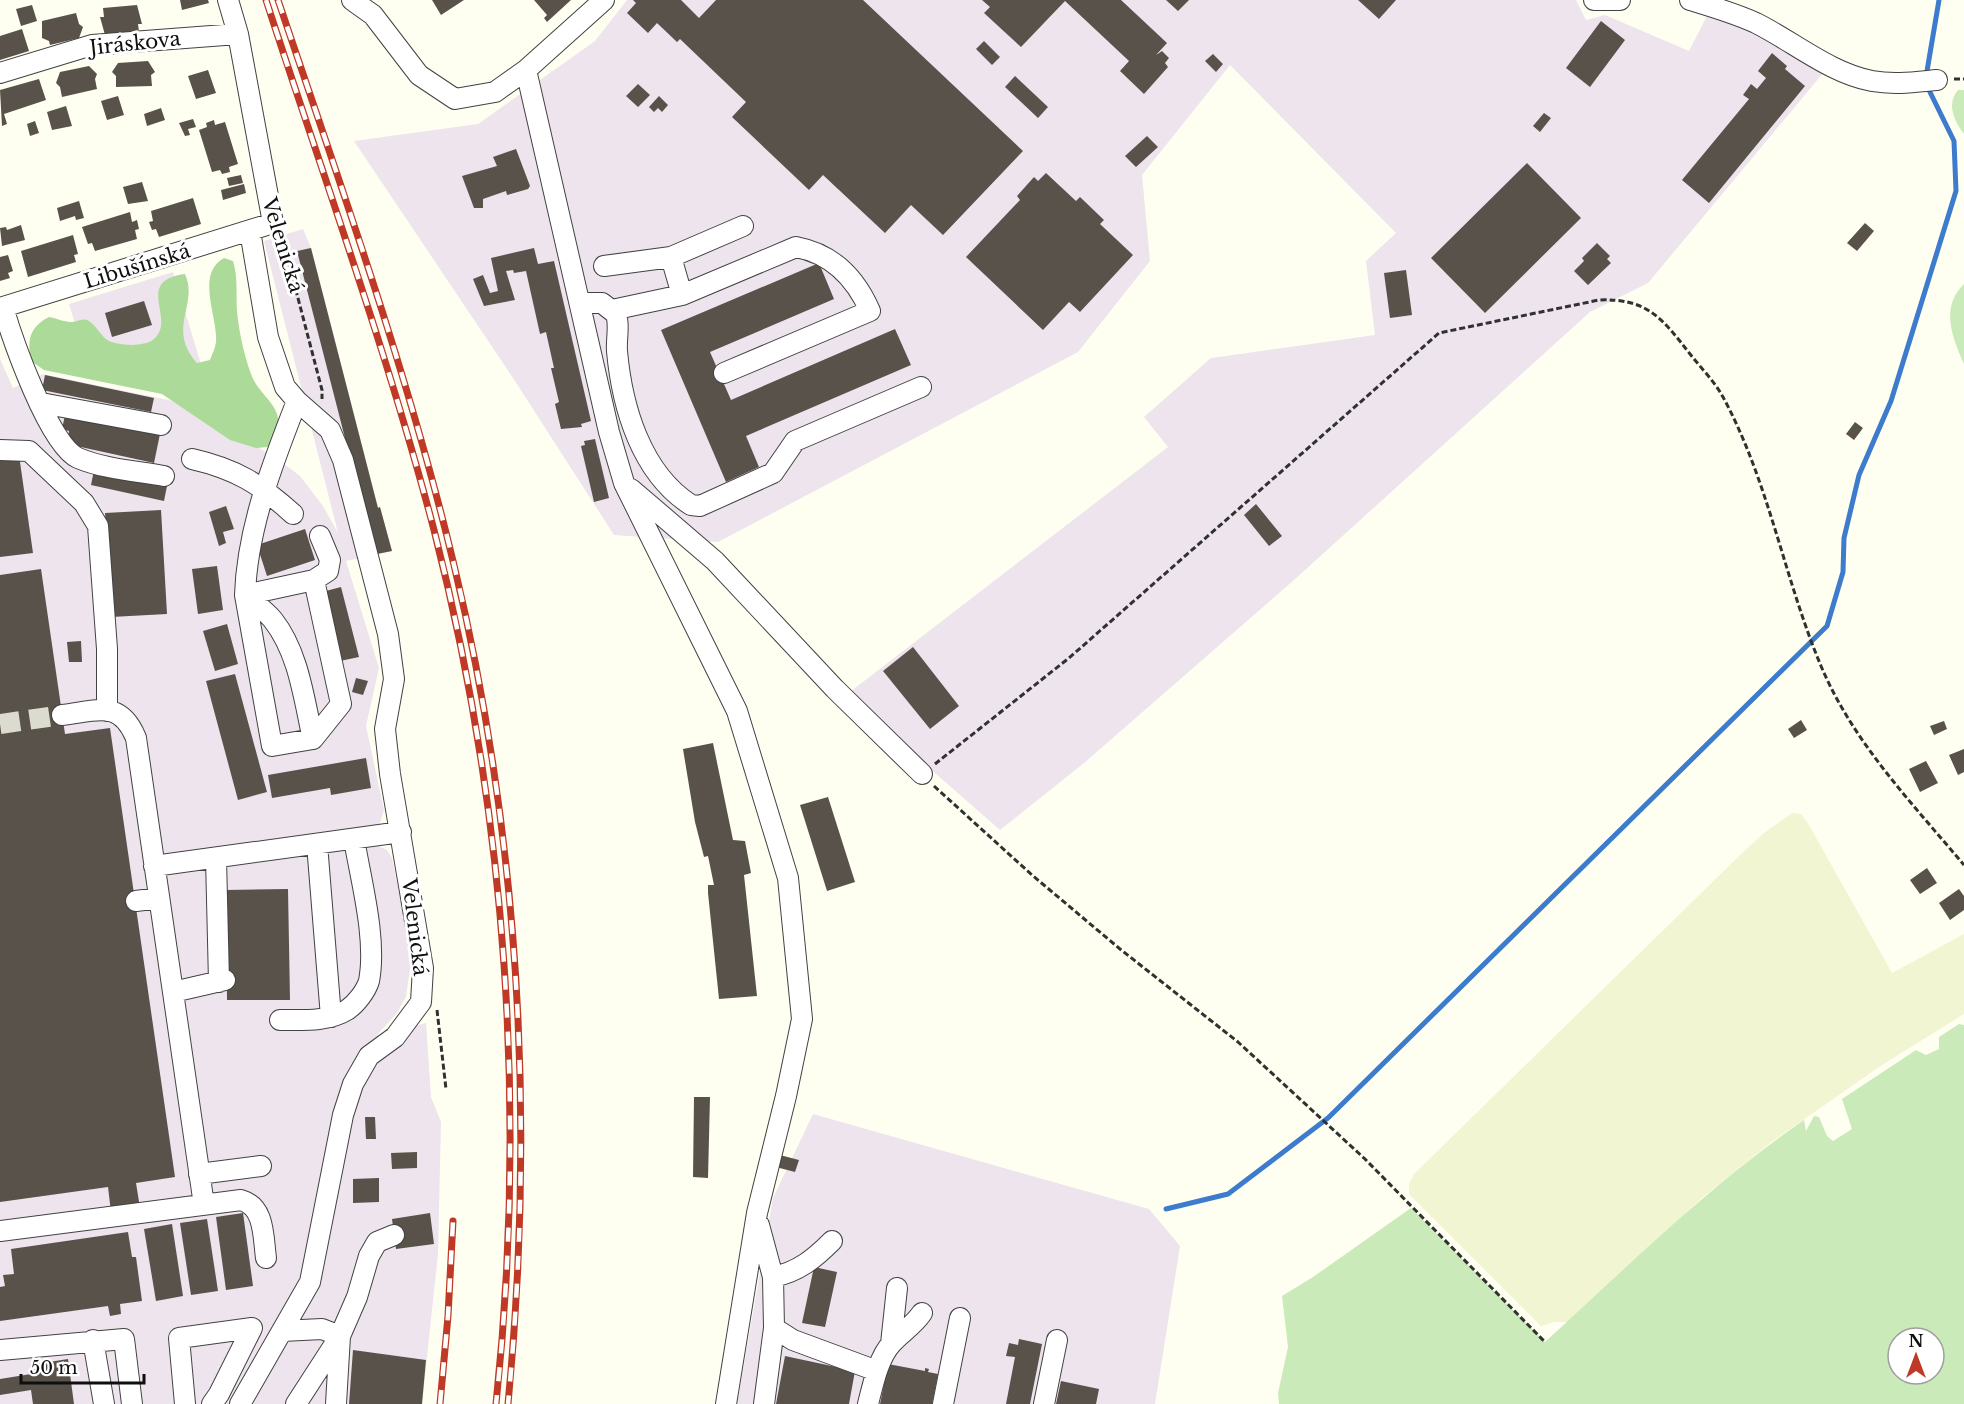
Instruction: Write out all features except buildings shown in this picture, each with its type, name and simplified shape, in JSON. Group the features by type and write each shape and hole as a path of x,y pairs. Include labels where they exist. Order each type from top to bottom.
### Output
{"street":[{"name":"Velenická","path":"228,0 238,34 273,223"},
{"path":"352,0 373,15 419,75 455,99 495,92 526,70 604,0"},
{"path":"1594,0 1620,0"},
{"path":"1690,0 1757,24 1827,63 1869,80 1894,84 1937,80"},
{"name":"Jiráskova","path":"0,73 92,45 238,34"},
{"path":"526,70 624,483 737,711 788,879 802,1019 786,1096 756,1213 726,1404"},
{"name":"Libušínská","path":"2,307 273,223"},
{"path":"604,266 670,257 743,226"},
{"name":"Velenická","path":"240,1404 310,1282 343,1115 353,1084 369,1056 395,1037 421,1002 423,968 385,729 394,679 388,634 343,460 330,430 297,401 285,387 268,337 250,231"},
{"path":"612,310 682,295 796,248 838,266 859,287 870,311 724,374"},
{"path":"670,257 682,295"},
{"path":"580,303 596,302 612,310 617,317 616,350 636,438 649,461 691,505 700,506 766,477 777,468 795,441 921,387"},
{"path":"2,307 15,348 40,403 64,445 76,457 164,476"},
{"path":"297,401 275,456 246,570 246,595 272,746 313,739 340,704 314,580"},
{"path":"40,403 161,425"},
{"path":"0,450 29,451 84,503 98,526 107,649 107,711"},
{"path":"192,459 222,466 266,489 293,514"},
{"path":"624,483 715,561 835,689 922,774"},
{"path":"246,595 314,580 328,571 330,560 320,536"},
{"path":"246,595 273,619 284,638 295,664 313,739"},
{"path":"62,715 117,712 129,721 136,738 204,1205"},
{"path":"154,866 401,832"},
{"path":"280,1020 331,1017 348,1010 361,997 368,983 370,958 368,927 354,839"},
{"path":"317,844 331,1017"},
{"path":"173,992 222,981 221,911 216,858"},
{"path":"136,901 159,898"},
{"path":"200,1174 261,1166"},
{"path":"0,1231 241,1200 250,1203 257,1210 266,1258"},
{"path":"756,1213 772,1277 774,1328 764,1404"},
{"path":"296,1404 340,1336 357,1298 369,1256 377,1242 394,1235"},
{"path":"772,1277 787,1274 812,1260 832,1241"},
{"path":"868,1404 877,1371 891,1344 897,1288"},
{"path":"891,1344 915,1323 922,1313"},
{"path":"943,1404 960,1318"},
{"path":"185,1404 179,1338 252,1328 212,1404"},
{"path":"774,1328 793,1340 877,1371"},
{"path":"282,1331 322,1329 340,1336"},
{"path":"336,1404 340,1336"},
{"path":"0,1350 124,1339 132,1404"},
{"path":"93,1340 104,1404"},
{"path":"1044,1404 1057,1340"}],"path":[{"name":"Velenická","path":"273,223 285,241 322,390 322,402 317,418"},
{"path":"1544,1341 1365,1158 1238,1041 1120,950 1032,875 922,774 1069,658 1439,333 1599,300 1620,299 1640,304 1663,320 1723,395 1752,459 1822,667 1869,752 1964,865"},
{"path":"436,1001 446,1089"}],"shaded area":[{"path":"627,0 1576,0 1586,20 1605,15 1689,51 1709,12 1769,39 1824,72 1648,283 1590,312 1294,580 1084,763 1000,830 846,695 1168,447 1144,417 1211,358 1375,335 1366,261 1396,233 1230,65 1142,175 1150,261 1078,352 718,542 614,535 513,378 354,141 478,124 595,41"},
{"path":"303,229 311,248 378,507 380,507 392,551 346,561 379,668 366,726 384,810 380,823 372,829 374,844 387,850 392,858 408,935 411,962 406,997 397,1013 377,1035 426,1023 431,1097 441,1122 438,1254 422,1404 0,1404 0,359 13,388 43,374 178,402 275,457 300,476 323,506 338,533 264,241"},
{"path":"173,272 201,364 178,370 85,357 69,304"},
{"path":"813,1114 1149,1209 1180,1246 1155,1404 737,1404 773,1198"}],"green space":[{"path":"1958,90 1964,90 1964,134 1957,124 1952,107 1954,95"},
{"path":"224,258 233,261 235,267 238,319 248,367 255,383 277,414 276,434 268,447 256,448 230,440 162,394 44,370 31,361 29,347 33,330 49,317 68,322 87,320 106,339 114,343 132,345 150,342 160,331 158,292 161,284 170,278 185,274 188,296 183,328 184,339 197,363 210,360 216,342 216,332 209,285 215,265"},
{"path":"1964,284 1964,364 1952,333 1950,312 1952,302"},
{"path":"1792,813 1801,814 1809,825 1892,973 1964,934 1964,1014 1882,1065 1770,1143 1703,1197 1567,1322 1554,1322 1541,1326 1409,1194 1409,1184 1414,1174 1738,857 1764,833"},
{"path":"1959,1024 1964,1025 1964,1404 1279,1404 1278,1393 1288,1347 1282,1296 1411,1208 1545,1342 1639,1255 1769,1145 1804,1120 1806,1131 1814,1116 1819,1117 1827,1136 1833,1141 1852,1129 1842,1099 1916,1050 1926,1055 1939,1049 1939,1037"}],"waterway":[{"path":"1926,77 1939,0"},
{"path":"1166,1209 1228,1194 1328,1118 1827,626 1843,572 1844,538 1859,475 1891,401 1956,191 1954,141 1927,86"}],"tunnel":[{"path":"0,724 62,715"}],"railway":[{"path":"266,0 375,330 416,463 459,637 479,746 494,855 504,964 509,1074 510,1184 505,1294 496,1404"},
{"path":"278,0 395,351 436,493 476,668 494,773 507,877 516,982 520,1088 520,1193 516,1299 508,1404"},
{"path":"440,1404 453,1221"}]}
